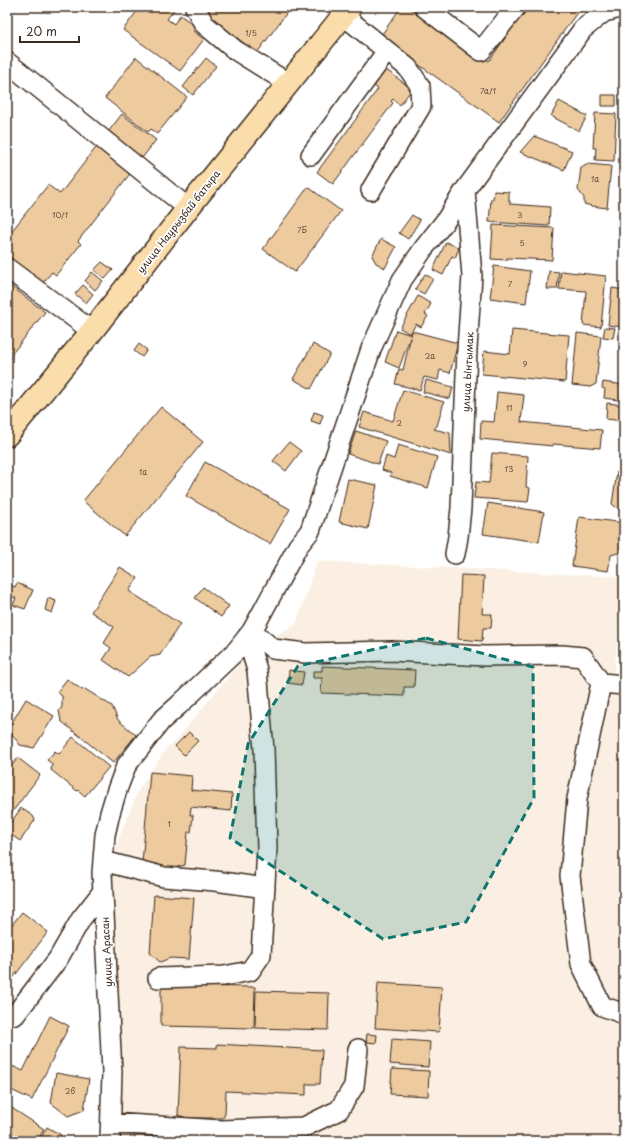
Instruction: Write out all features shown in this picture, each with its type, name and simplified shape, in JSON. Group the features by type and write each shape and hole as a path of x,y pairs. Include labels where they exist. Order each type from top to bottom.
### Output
{"main road":[{"name":"улица Наурызбай батыра","path":"7,435 92,331 188,208 347,11"}],"street":[{"path":"195,7 204,24 235,50 288,83"},
{"path":"424,7 482,51 516,7"},
{"name":"улица Арасан","path":"110,1132 112,1072 102,873 105,835 110,813 126,766 161,721 237,650 249,634 298,546 310,531 371,349 402,280 446,220 465,190 583,29 604,12 624,7"},
{"path":"347,11 387,51 408,68 420,86 422,106 371,190"},
{"path":"311,155 387,51"},
{"path":"7,62 188,208"},
{"name":"улица Ынтымак","path":"455,554 461,508 467,350 472,276 465,190"},
{"path":"7,268 92,331"},
{"path":"249,634 273,649 306,653 392,651 485,656 562,655 583,657 602,683 577,799 570,876 581,964 602,1006 624,1014"},
{"path":"158,978 224,976 250,971 262,955 267,848 264,750 257,670 249,634"},
{"path":"602,683 624,685"},
{"path":"103,861 164,877 215,881 265,888"},
{"path":"15,1015 58,959 81,919 103,891"},
{"path":"110,1132 304,1127 339,1110 354,1086 358,1050"}],"highlighted area":[{"path":"426,638 533,667 534,798 466,922 383,939 230,838 248,744 298,666"}],"shaded area":[{"path":"317,561 623,577 614,674 624,675 624,1141 119,1141 105,872 138,791 168,746 174,743 251,649 296,624"}],"building":[{"path":"140,7 176,7 167,19 174,24 180,15 197,27 193,31 204,39 180,71 123,30"},
{"path":"210,7 291,7 257,53 205,14"},
{"path":"401,7 408,7 431,23 435,23 489,61 527,7 581,7 499,122 380,37"},
{"path":"136,57 187,97 157,134 151,129 148,132 105,98"},
{"path":"206,58 216,66 193,95 183,87"},
{"path":"381,66 412,89 400,105 393,99 391,101 393,103 333,184 317,172 378,89 369,82"},
{"path":"602,95 616,95 616,106 602,106"},
{"path":"559,101 587,116 579,131 551,116"},
{"path":"595,113 616,114 614,161 595,160 596,148 593,148"},
{"path":"122,114 156,140 78,241 81,244 56,275 52,272 40,286 7,260 7,237 48,185 60,194"},
{"path":"534,136 572,151 564,170 520,152"},
{"path":"588,164 611,166 607,208 584,204 584,198 578,190 581,168"},
{"path":"308,187 341,211 295,272 263,249"},
{"path":"494,191 509,192 510,204 550,207 549,226 489,222 491,199 493,199"},
{"path":"412,215 420,220 408,239 399,233"},
{"path":"493,225 554,228 552,260 507,258 507,260 491,259"},
{"path":"381,239 396,247 385,268 376,263 372,256"},
{"path":"446,242 459,248 455,258 452,256 443,275 433,270"},
{"path":"102,262 113,270 105,279 94,270"},
{"path":"494,266 530,271 526,303 490,298"},
{"path":"549,271 559,272 557,289 547,289"},
{"path":"561,271 606,276 601,327 583,325 586,291 559,289"},
{"path":"92,272 103,281 95,290 85,281"},
{"path":"425,274 433,279 424,294 415,289"},
{"path":"7,283 45,312 11,355 7,352"},
{"path":"83,285 93,294 86,303 75,294"},
{"path":"612,288 624,290 624,327 608,325"},
{"path":"418,296 431,304 425,314 428,316 421,327 416,324 410,334 400,328"},
{"path":"605,327 615,328 613,338 603,337"},
{"path":"396,330 411,335 399,368 385,362"},
{"path":"512,330 569,335 565,382 482,374 484,351 510,354"},
{"path":"412,331 458,343 450,373 440,370 438,380 424,377 420,390 395,384 399,369 403,370"},
{"path":"577,333 601,336 596,384 590,387 572,385"},
{"path":"139,344 147,350 142,357 134,351"},
{"path":"313,344 330,354 311,389 293,379"},
{"path":"426,380 453,387 450,399 423,392"},
{"path":"603,382 624,385 624,401 604,398 605,389 602,388"},
{"path":"403,390 444,402 437,426 434,429 450,433 451,455 359,427 364,412 393,421"},
{"path":"497,392 524,395 521,422 602,430 600,448 553,444 553,446 480,439 481,421 494,422"},
{"path":"607,403 624,405 623,421 606,419"},
{"path":"161,407 203,442 125,536 83,501"},
{"path":"314,412 323,415 320,424 311,421"},
{"path":"356,431 386,441 378,464 348,454"},
{"path":"289,442 301,451 286,471 273,461"},
{"path":"398,445 437,457 428,488 390,476 391,473 382,470 386,456 394,459"},
{"path":"492,453 528,456 526,487 530,488 528,502 474,498 476,482 489,483"},
{"path":"205,462 290,509 270,544 186,496"},
{"path":"617,472 624,473 624,511 621,511 612,504"},
{"path":"348,479 377,485 368,529 339,522"},
{"path":"488,503 544,512 539,542 483,534"},
{"path":"579,517 624,523 622,551 611,555 608,571 572,566"},
{"path":"120,567 138,578 129,591 180,624 160,655 150,657 128,677 103,660 111,648 104,643 114,627 91,612"},
{"path":"461,575 484,576 482,614 492,614 491,628 483,628 482,641 458,639"},
{"path":"17,583 33,590 25,609 13,605 16,598 7,595 7,584 15,587"},
{"path":"203,587 229,606 221,617 195,598"},
{"path":"48,598 56,601 52,613 45,610"},
{"path":"322,666 415,670 414,687 404,687 404,696 321,693 322,678 313,678 313,671 322,671"},
{"path":"289,670 304,672 302,685 288,683"},
{"path":"67,679 82,690 85,689 112,706 118,720 136,735 113,763 61,721 59,711 62,707 62,696 57,692"},
{"path":"26,699 54,716 34,748 20,745 8,729"},
{"path":"189,732 198,741 184,755 175,746"},
{"path":"73,737 109,767 85,796 51,770 52,764 47,760 55,751 59,754"},
{"path":"18,758 40,775 7,819 7,771"},
{"path":"150,772 192,776 191,790 232,794 231,811 191,807 190,815 193,815 191,832 188,832 185,865 163,871 142,863"},
{"path":"21,808 33,816 35,820 20,841 7,832 7,828"},
{"path":"154,895 194,898 189,959 170,958 160,962 150,953"},
{"path":"22,912 48,932 7,986 7,931"},
{"path":"378,983 442,987 439,1032 375,1028"},
{"path":"161,986 255,987 254,1028 161,1026"},
{"path":"256,991 329,993 328,1030 255,1028"},
{"path":"50,1016 69,1026 32,1100 7,1088 7,1070 10,1065 23,1071"},
{"path":"367,1034 377,1035 376,1043 366,1042"},
{"path":"392,1039 430,1042 428,1067 390,1064"},
{"path":"217,1044 322,1050 320,1084 306,1084 306,1095 226,1091 225,1114 223,1118 187,1118 178,1115 181,1047 217,1048"},
{"path":"392,1069 429,1071 428,1096 390,1094"},
{"path":"56,1073 89,1079 84,1110 68,1116 51,1103"},
{"path":"7,1105 44,1129 37,1141 7,1140"},
{"path":"47,1127 61,1135 57,1141 39,1141"}]}
